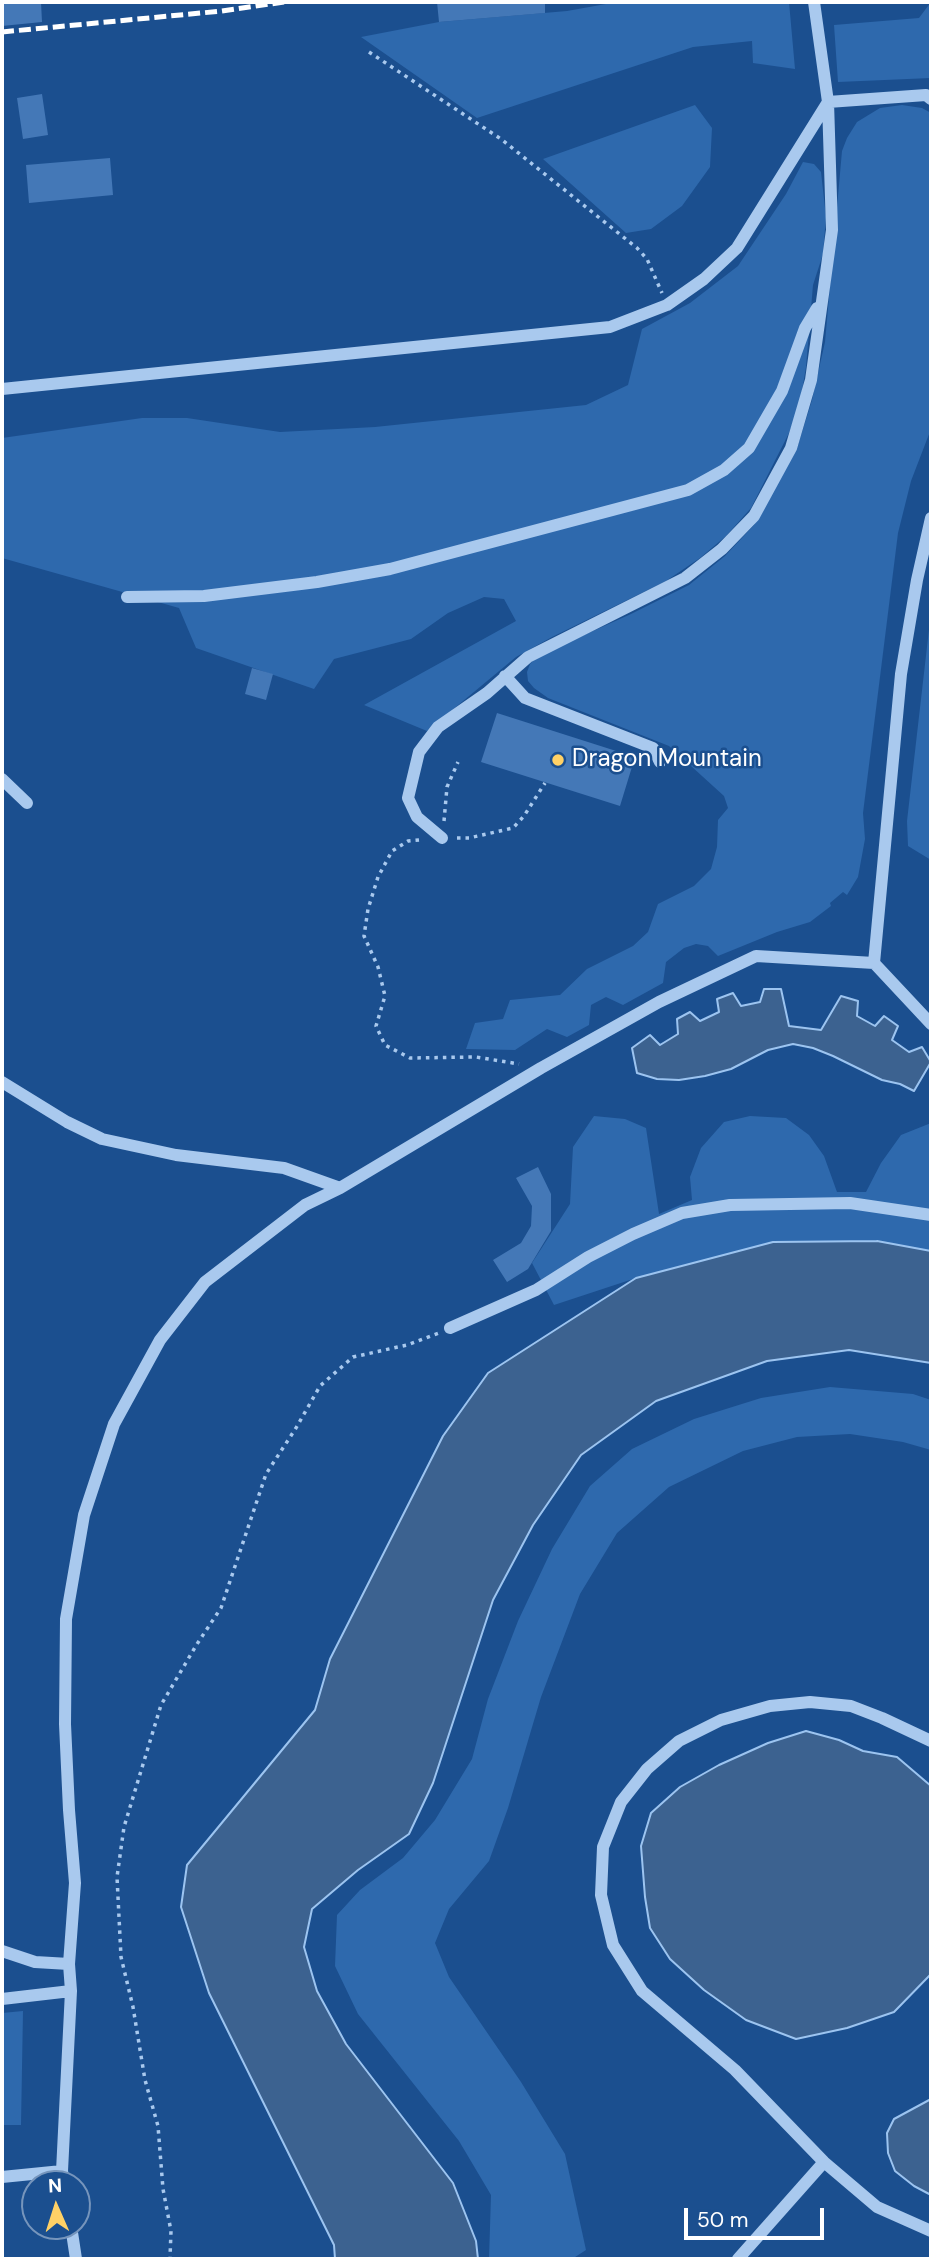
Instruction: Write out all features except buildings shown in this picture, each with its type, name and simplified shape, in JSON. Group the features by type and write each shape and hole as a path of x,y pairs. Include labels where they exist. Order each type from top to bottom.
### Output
{"street":[{"path":"442,838 416,817 408,798 419,752 438,727 487,693 528,657 685,578 722,549 754,516 791,448 811,380 832,230 828,102 814,2"},
{"path":"828,102 926,95 931,99"},
{"path":"2,389 610,327 667,305 704,279 737,248 828,102"},
{"path":"127,597 204,596 317,582 390,569 688,490 723,470 749,448 782,391 805,328 821,301"},
{"path":"874,963 901,674 917,579 931,518"},
{"path":"917,579 931,568"},
{"path":"505,677 525,698 653,748 660,762"},
{"path":"2,779 27,803"},
{"path":"63,2170 71,1991 69,1964 75,1884 65,1724 66,1619 84,1515 114,1424 160,1340 205,1282 305,1205 340,1188 659,1002 756,956 874,963 931,1024"},
{"path":"2,1082 67,1122 102,1139 176,1155 284,1168 340,1188"},
{"path":"450,1328 536,1290 588,1257 682,1213 730,1205 850,1203 931,1214"},
{"path":"931,1741 882,1717 851,1706 810,1702 769,1706 721,1720 679,1741 647,1769 621,1802 603,1847 601,1895 613,1945 642,1991 735,2070 824,2162 877,2207 931,2231"},
{"path":"2,1951 35,1962 69,1964"},
{"path":"2,1999 71,1991"},
{"path":"737,2259 824,2162"},
{"path":"2,2177 21,2177"},
{"path":"73,2240 76,2259"}],"path":[{"path":"369,52 501,139 637,248 647,259 667,305"},
{"path":"442,838 447,787 458,762"},
{"path":"541,1069 476,1057 410,1058 385,1045 376,1026 384,996 378,967 364,936 368,909 378,877 392,851 408,841 470,838 513,828 545,783"},
{"path":"168,2259 171,2231 163,2189 158,2126 145,2080 133,2007 121,1957 117,1877 124,1827 162,1705 221,1608 266,1474 320,1386 352,1357 407,1345 450,1328"}],"shaded area":[{"path":"617,2 789,2 795,69 753,63 752,41 693,47 477,118 361,37 439,22 567,11"},
{"path":"931,2 931,78 838,82 834,25 919,18"},
{"path":"695,105 712,128 710,167 682,206 651,229 626,233 543,159"},
{"path":"902,105 922,108 931,113 931,429 911,481 898,533 863,813 865,839 858,877 847,895 843,892 830,903 831,906 810,922 718,956 708,946 696,944 684,948 666,962 663,983 623,1005 606,997 591,1005 589,1025 567,1037 547,1029 515,1050 466,1049 475,1023 503,1019 510,1000 560,995 587,969 633,946 648,932 658,904 694,886 711,869 717,847 718,820 728,808 724,796 669,746 548,698 528,681 527,672 537,656 689,585 725,556 754,525 798,445 812,400 825,342 842,151 857,122 880,108"},
{"path":"803,162 814,164 821,172 826,217 823,254 813,285 800,403 789,433 751,508 726,536 700,558 666,581 516,657 427,731 364,705 516,621 504,599 484,597 448,613 411,639 334,659 314,689 196,648 179,608 2,558 2,438 142,418 187,418 280,432 375,427 586,405 628,385 642,329 690,303 738,266 786,194"},
{"path":"931,612 931,860 908,846 907,821"},
{"path":"764,989 781,989 789,1026 821,1030 841,996 858,1001 857,1016 875,1026 884,1016 898,1026 892,1040 909,1052 922,1047 931,1062 914,1091 882,1080 813,1048 793,1044 768,1050 731,1069 705,1076 679,1080 657,1079 637,1073 632,1048 650,1035 660,1045 678,1034 677,1019 690,1012 700,1021 719,1012 717,999 733,993 741,1006 760,1002"},
{"path":"594,1116 625,1119 646,1128 659,1214 692,1200 690,1177 701,1148 724,1122 750,1116 786,1118 809,1135 824,1156 837,1192 866,1192 881,1163 901,1135 931,1123 931,1251 877,1241 773,1242 636,1278 554,1305 532,1263 570,1204 573,1147"},
{"path":"877,1241 931,1251 931,1363 849,1350 767,1361 656,1401 581,1455 533,1525 493,1600 433,1783 409,1834 358,1870 312,1909 304,1947 317,1991 346,2044 453,2183 476,2241 478,2259 335,2259 334,2245 209,1993 181,1907 187,1865 315,1710 330,1659 443,1436 488,1373 636,1278 773,1242"},
{"path":"830,1387 913,1394 931,1400 931,1450 903,1442 850,1434 797,1437 743,1451 669,1487 617,1533 580,1594 541,1697 489,1861 449,1909 435,1943 449,1977 521,2082 565,2154 586,2250 572,2259 489,2259 491,2195 459,2141 358,2014 335,1966 337,1915 360,1890 403,1858 435,1820 472,1759 488,1699 518,1621 552,1549 590,1486 632,1449 694,1419 761,1398"},
{"path":"806,1731 839,1740 863,1751 897,1757 931,1786 931,1974 894,2012 847,2028 796,2039 746,2020 704,1990 670,1959 650,1928 641,1846 651,1813 680,1787 719,1765 768,1743"},
{"path":"23,2011 21,2125 2,2125 2,2013"},
{"path":"931,2099 931,2195 895,2171 888,2153 887,2133 894,2119"}],"railway":[{"path":"2,32 222,11 284,2"}],"place":[{"name":"Dragon Mountain","path":"558,760"}]}
